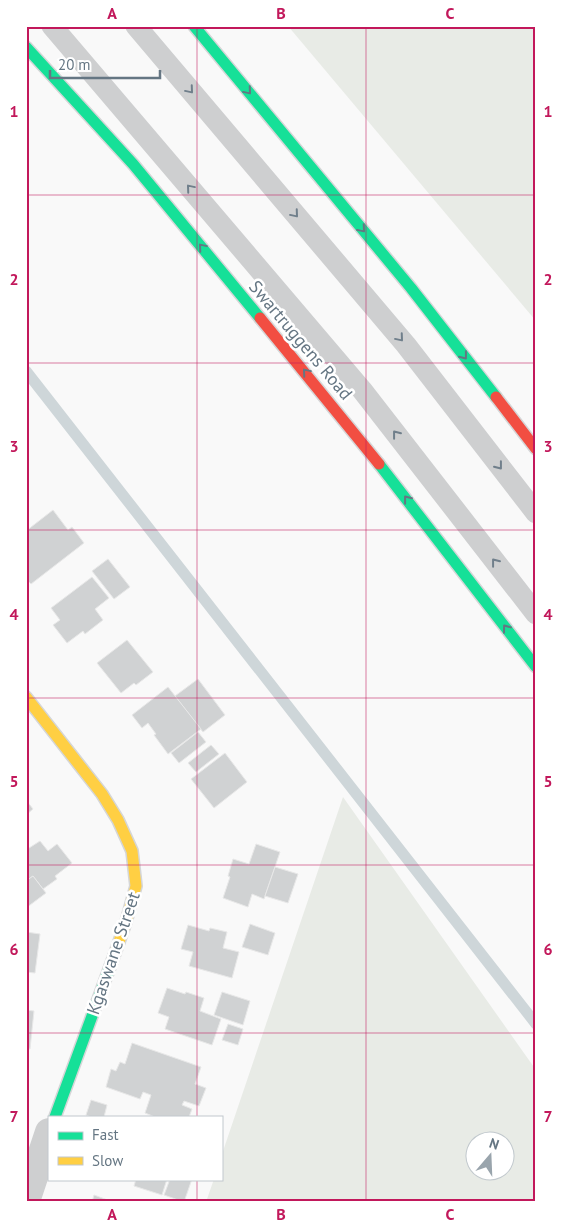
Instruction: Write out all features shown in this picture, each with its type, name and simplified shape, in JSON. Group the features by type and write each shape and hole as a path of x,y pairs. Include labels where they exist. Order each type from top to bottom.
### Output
{"main road":[{"path":"194,26 411,288 536,449"},
{"name":"Swartruggens Road","path":"26,47 133,164 347,423 536,667"},
{"name":"Kgaswane Street","path":"26,697 102,794 118,820 132,851 136,886 126,922 50,1116"}],"street":[{"name":"Kgaswane Street","path":"26,1201 44,1132"}],"lane":[{"path":"52,26 362,390 536,614"},
{"path":"136,26 406,345 536,514"}],"shaded area":[{"path":"288,26 536,26 536,321"},
{"path":"343,797 536,1070 536,1202 206,1202 214,1180 222,1180 222,1154"}],"building":[{"path":"53,510 68,530 72,527 84,543 31,584 26,579 26,531"},
{"path":"108,559 130,587 114,599 92,571"},
{"path":"92,577 109,598 95,609 103,620 85,634 83,631 67,643 53,625 60,620 51,608"},
{"path":"127,640 153,672 136,685 134,683 121,693 97,663"},
{"path":"198,679 225,715 203,732 175,696"},
{"path":"168,687 201,729 168,754 148,723 142,728 132,715"},
{"path":"198,732 206,742 179,763 171,753"},
{"path":"211,745 219,754 196,772 188,763"},
{"path":"225,753 247,782 214,808 191,779"},
{"path":"26,800 33,809 26,815"},
{"path":"40,841 48,851 57,844 72,863 55,876 57,879 43,889 33,876 26,881 26,850"},
{"path":"256,844 280,852 264,899 252,894 248,907 223,898 230,877 228,876 233,859 249,864"},
{"path":"275,867 298,874 288,903 265,896"},
{"path":"33,876 46,893 26,908 26,881"},
{"path":"250,924 275,933 268,955 242,947"},
{"path":"188,925 209,931 210,928 227,932 223,948 239,952 232,978 189,966 193,952 181,949"},
{"path":"26,932 40,934 35,973 26,972"},
{"path":"167,988 204,998 200,1011 221,1019 212,1045 165,1029 169,1017 158,1013"},
{"path":"222,992 250,1001 243,1025 214,1015"},
{"path":"26,1010 34,1011 30,1049 26,1049"},
{"path":"228,1024 243,1029 238,1045 222,1040"},
{"path":"132,1043 201,1067 195,1084 206,1088 199,1106 184,1101 182,1105 192,1109 189,1116 152,1116 145,1113 151,1095 143,1092 140,1099 106,1087 111,1069 116,1071 120,1062 125,1064"},
{"path":"91,1100 107,1105 104,1116 86,1115"},
{"path":"136,1180 167,1180 162,1195 134,1186"},
{"path":"170,1180 192,1180 184,1202 164,1195"},
{"path":"94,1195 113,1202 92,1202"}],"waterway":[{"path":"26,371 536,1024"}],"traffic: fast":[{"path":"194,26 411,288 496,397"},
{"path":"26,47 133,164 260,318"},
{"path":"379,464 536,667"},
{"path":"55,1116 114,956"}],"traffic: slow":[{"path":"26,697 102,794 118,820 132,851 136,886 114,956"}],"traffic: jam":[{"path":"260,318 379,464"},
{"path":"496,397 536,449"}]}
